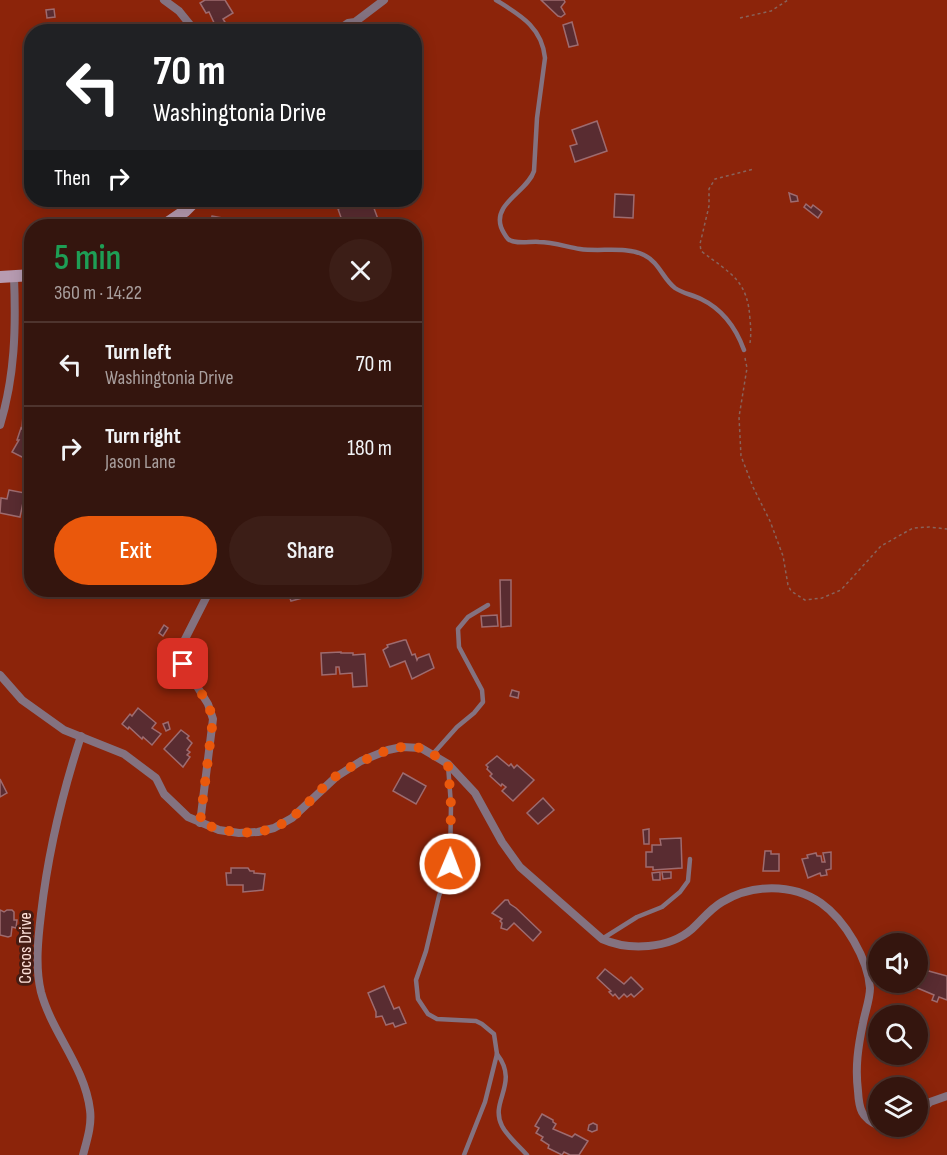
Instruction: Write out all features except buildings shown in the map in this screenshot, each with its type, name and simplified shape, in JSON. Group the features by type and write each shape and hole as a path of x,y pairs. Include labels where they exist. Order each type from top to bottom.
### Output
{"street":[{"path":"164,0 179,11 190,24"},
{"path":"347,24 355,22 384,0"},
{"path":"174,219 190,207"},
{"path":"0,277 24,276"},
{"path":"0,425 13,365 16,331 14,277"},
{"path":"200,823 213,719 208,704 183,664 181,647 206,597"},
{"path":"0,675 22,700 64,730 124,754 156,778 164,794 188,816 219,830 239,833 274,828 292,818 336,777 362,761 388,750 402,747 421,748 448,764 475,793 502,843 520,867 602,939 620,945 645,947 672,940 691,930 723,901 753,889 771,887 803,894 820,902 835,914 849,932 868,975 870,991 855,1068 860,1110 868,1119"},
{"name":"Cocos Drive","path":"81,736 64,788 45,880 38,968 46,1005 81,1079 90,1110 89,1133 83,1155"},
{"path":"928,1104 947,1096"}],"lane":[{"path":"496,0 528,21 538,34 544,48 545,58 537,118 534,171 531,178 502,208 501,228 508,239 515,242 543,242 582,250 628,251 643,254 655,263 675,288 702,299 719,310 739,335 744,350"},
{"path":"432,755 483,702 482,690 459,647 458,629 468,617 488,605"},
{"path":"448,764 451,805 450,864 416,980 418,999 428,1014 437,1019 476,1021 494,1034 497,1054 485,1102 464,1155"},
{"path":"602,939 637,917 662,907 680,892 688,880 690,859"},
{"path":"497,1054 505,1064 507,1074 499,1110 501,1126 527,1155"}],"path":[{"path":"740,18 771,12 788,0"},
{"path":"754,169 715,179 709,189 709,206 700,244 701,251 735,277 746,292 751,337 749,345 744,350 747,368 739,417 741,456 753,487 770,520 783,556 788,585 792,591 805,600 822,598 841,590 881,546 913,528 947,529"}],"shaded area":[{"path":"0,0 947,0 947,1155 0,1155"}],"route":[{"path":"183,664 208,704 213,719 200,823 219,830 239,833 274,828 292,818 336,777 362,761 388,750 402,747 421,748 448,764 451,805 450,864"}]}
